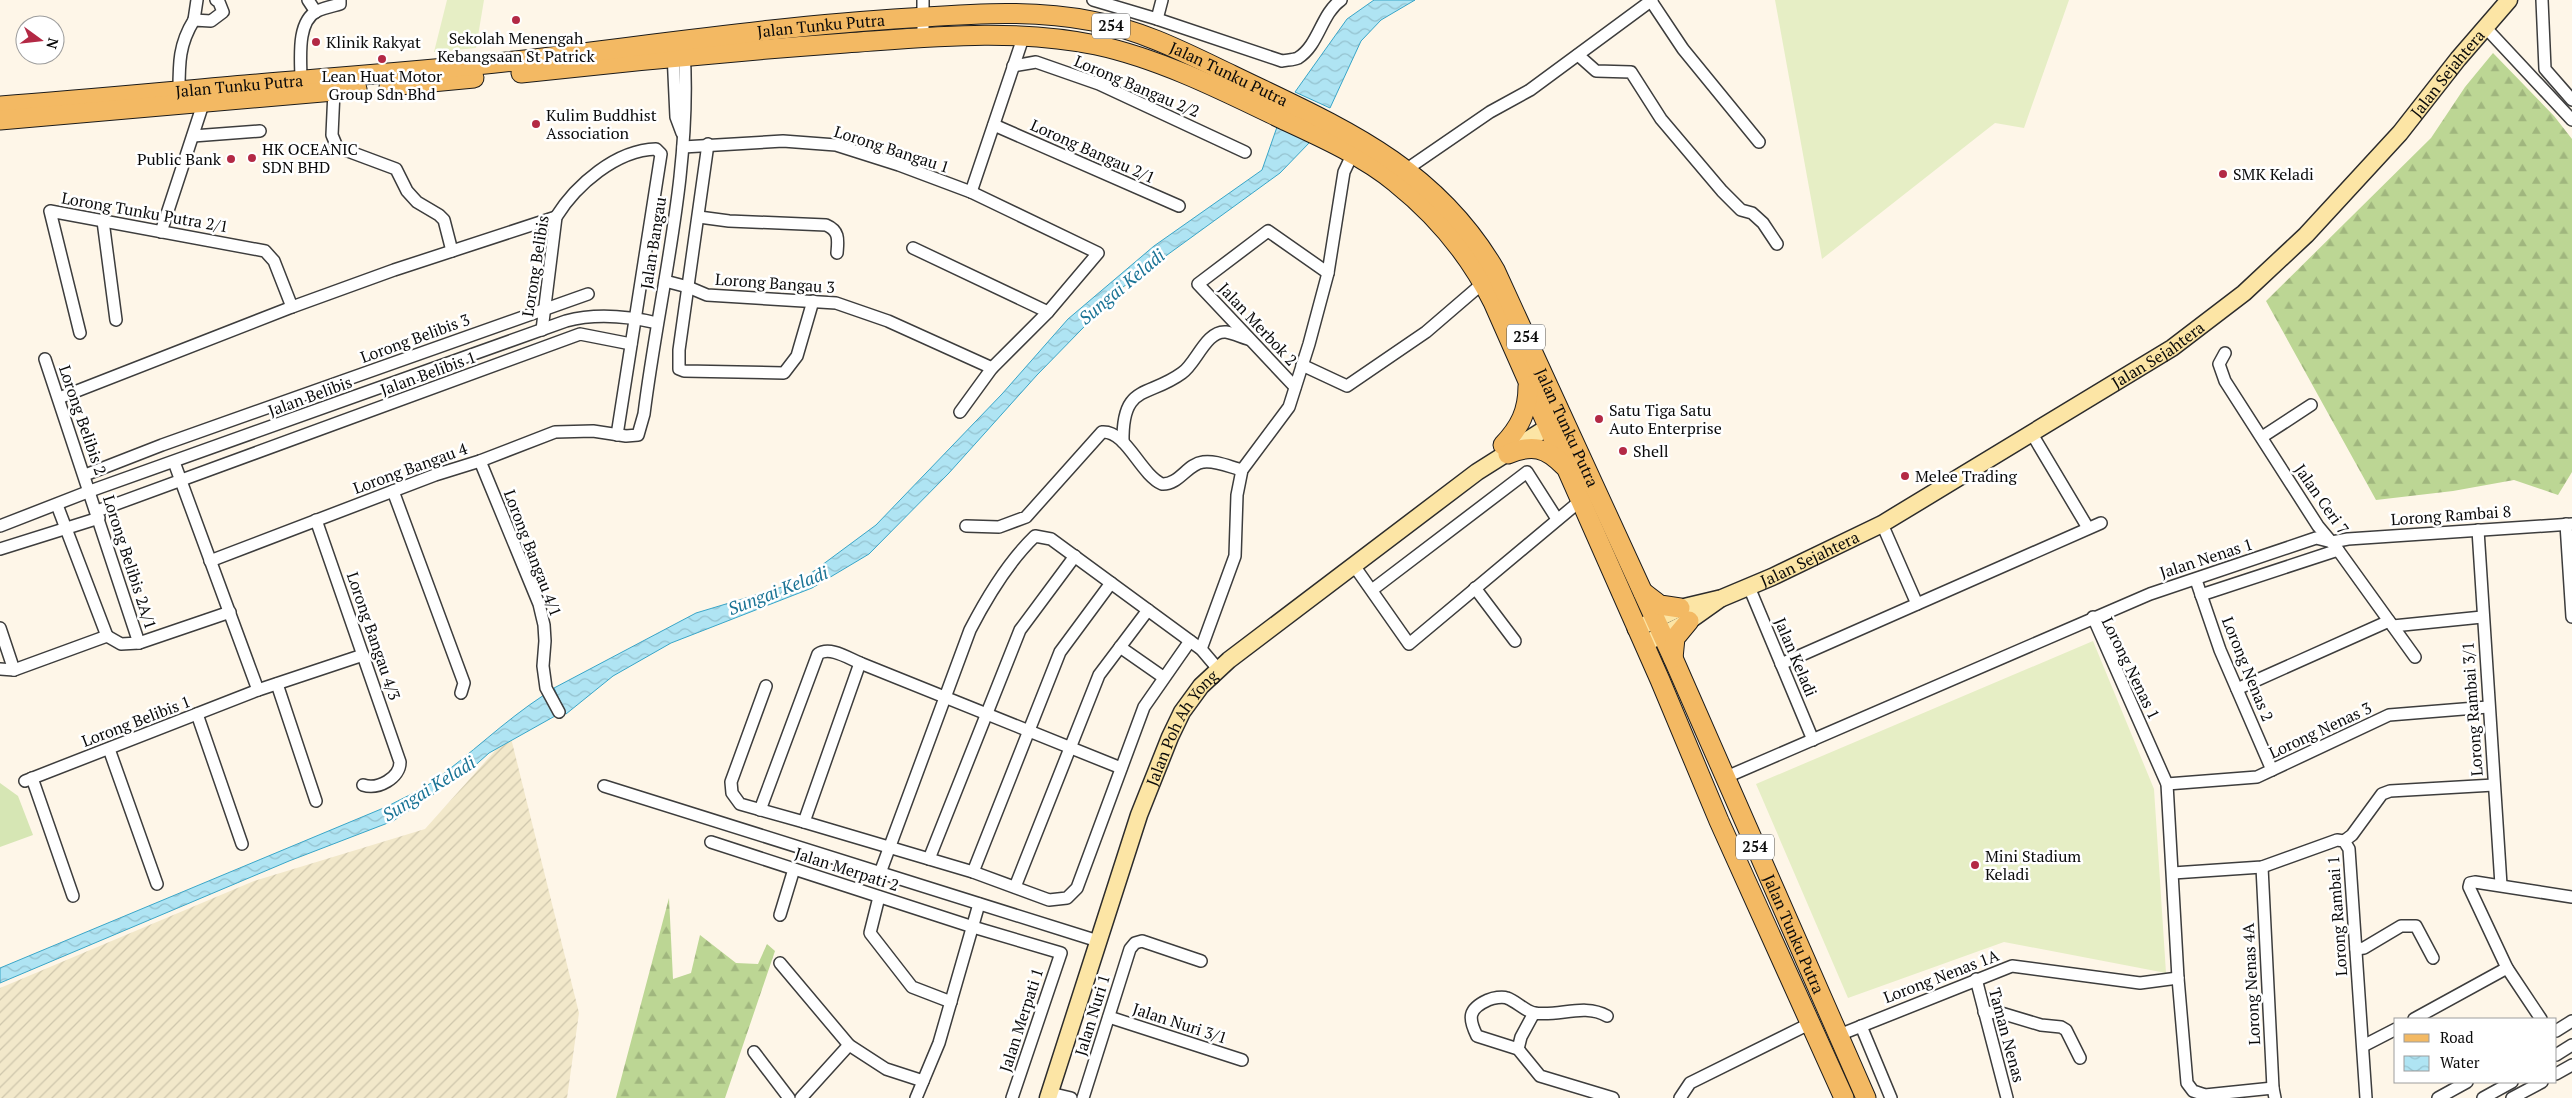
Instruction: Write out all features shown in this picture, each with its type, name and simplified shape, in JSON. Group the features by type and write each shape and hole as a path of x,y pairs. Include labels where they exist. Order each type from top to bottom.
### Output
{"main road":[{"name":"Jalan Tunku Putra","path":"0,106 514,61 679,59 830,23 923,9 960,13 1018,12 1091,21 1162,41 1281,108 1323,128 1371,145 1407,170 1457,216 1482,248 1495,270 1553,416 1673,658 1866,1098"},
{"name":"Jalan Tunku Putra","path":"0,120 203,104 922,37 1024,35 1098,46 1129,54 1281,108"},
{"name":"Jalan Tunku Putra","path":"1323,128 1352,155 1394,181 1414,199 1462,250 1484,283 1520,364 1553,416 1565,467 1719,821 1844,1098"},
{"path":"1520,364 1528,387 1526,411 1506,449 1539,449 1554,455 1565,467"},
{"path":"1638,585 1651,600 1684,615 1676,638 1673,658"},
{"path":"1808,1018 1825,1031 1839,1035 1832,1051 1832,1071"}],"street":[{"path":"179,91 179,66 184,37 194,20 197,0"},
{"path":"194,20 211,21 222,12 220,2 216,0"},
{"path":"308,0 316,12"},
{"path":"1093,0 1157,19 1282,61 1297,59 1309,46 1329,11 1341,0"},
{"path":"1157,19 1162,0"},
{"path":"1407,170 1490,112 1530,90 1652,0 1683,49 1759,142"},
{"name":"Jalan Sejahtera","path":"1640,637 1882,524 2172,348 2280,262 2395,140 2485,27 2509,0"},
{"path":"2542,0 2545,69 2572,100"},
{"path":"301,80 303,33 307,20 316,12 343,1"},
{"path":"922,37 923,9"},
{"path":"2485,27 2572,120"},
{"path":"971,192 1024,35"},
{"path":"1578,55 1596,71 1631,72 1661,119 1728,197 1741,210 1752,213 1763,223 1777,244"},
{"name":"Jalan Bangau","path":"621,435 638,435 640,432 664,282 683,147 682,133 676,116 679,59"},
{"name":"Lorong Bangau 2/2","path":"1013,66 1036,62 1099,84 1245,152"},
{"path":"334,91 332,135 337,147 396,168 407,191 417,202 439,214 444,220 452,251"},
{"path":"161,232 203,104"},
{"name":"Lorong Bangau 2/1","path":"994,125 1179,206"},
{"path":"193,136 260,131"},
{"name":"Lorong Bangau 1","path":"683,147 783,141 836,145 899,165 971,192 1098,253 1048,312"},
{"path":"708,144 678,361 679,368 684,371 784,373 798,356 813,300"},
{"name":"Lorong Belibis","path":"542,330 556,217 566,201 609,165 644,149 656,149 661,154 635,318"},
{"path":"1201,649 1235,556 1237,495 1242,470 1289,407 1302,365 1328,273 1344,172 1352,155"},
{"name":"Lorong Tunku Putra 2/1","path":"80,334 50,212 265,251 274,261 292,308"},
{"path":"59,398 292,308 452,251 556,217"},
{"path":"699,217 729,221 826,225 833,228 838,236 837,253"},
{"path":"103,221 116,320"},
{"name":"Jalan Merbok 2","path":"1295,387 1198,284 1268,231 1328,273"},
{"path":"912,248 1048,312 992,368 960,412"},
{"name":"Lorong Bangau 3","path":"664,282 688,287 707,295 836,302 888,320 992,368"},
{"path":"1302,365 1348,386 1426,332 1484,283"},
{"name":"Lorong Belibis 3","path":"85,474 162,444 588,294"},
{"name":"Jalan Belibis","path":"0,526 90,491 580,317 635,318 657,323"},
{"path":"621,435 635,318"},
{"path":"1123,442 1125,418 1135,397 1184,372 1216,335 1227,332 1250,340"},
{"name":"Jalan Belibis 1","path":"0,550 66,528 181,482 580,334 631,344"},
{"name":"Jalan Ceri 7","path":"2225,353 2219,364 2225,381 2318,526 2335,546 2415,657"},
{"name":"Lorong Belibis 2","path":"45,359 90,491"},
{"path":"2262,437 2310,405"},
{"name":"Jalan Poh Ah Yong","path":"1049,1096 1139,815 1182,712 1201,686 1218,669 1355,567 1506,449 1553,416"},
{"path":"966,526 999,527 1026,517 1102,432 1125,418"},
{"name":"Lorong Bangau 4","path":"210,561 393,490 564,430 593,431 621,435"},
{"path":"1102,432 1112,433 1123,442 1150,476 1162,484 1174,481 1200,462 1210,461 1242,470"},
{"path":"2032,434 2088,528"},
{"name":"Lorong Bangau 4/1","path":"480,461 539,604 544,625 543,666 546,688 560,712"},
{"path":"174,462 258,690"},
{"path":"1372,590 1527,472 1557,519"},
{"path":"393,490 464,683 461,693"},
{"name":"Lorong Belibis 2A/1","path":"90,491 139,643"},
{"path":"1355,567 1409,644 1580,501"},
{"path":"58,505 107,636 121,644 139,643 230,612"},
{"name":"Lorong Bangau 4/3","path":"316,520 400,762 398,774 393,778 371,787 363,785"},
{"path":"1781,664 2101,523"},
{"path":"1882,524 1917,604"},
{"path":"2569,524 2572,617"},
{"name":"Lorong Rambai 8","path":"2335,546 2348,539 2569,524"},
{"name":"Lorong Rambai 3/1","path":"2478,530 2482,617 2501,886"},
{"path":"880,872 970,630 983,605 1022,549 1035,536 1052,539 1190,640 1201,649 1218,669"},
{"name":"Jalan Nenas 1","path":"2093,617 2150,594 2316,538 2335,546"},
{"name":"Jalan Nenas 1","path":"2201,594 2335,546"},
{"path":"929,859 985,713 1020,630 1075,556"},
{"name":"Lorong Nenas 2","path":"2196,580 2220,650 2272,770"},
{"path":"973,872 1027,730 1060,652 1111,583"},
{"name":"Jalan Keladi","path":"1749,587 1813,740"},
{"path":"1475,588 1516,641"},
{"path":"1015,888 1099,675 1148,610"},
{"name":"Lorong Nenas 1","path":"1724,778 2093,617 2167,784 2178,978 2187,1083 2193,1091 2205,1095 2274,1093"},
{"path":"2237,689 2391,623 2482,617"},
{"path":"0,628 14,670"},
{"path":"0,669 14,670 107,636"},
{"path":"766,686 731,782 732,793 740,804 973,872 1049,900 1066,898 1076,888 1144,707 1190,640"},
{"path":"1120,647 1163,677"},
{"path":"760,810 818,654 829,651 1121,768"},
{"name":"Lorong Belibis 1","path":"73,896 28,779 258,690 363,655"},
{"path":"804,822 860,663"},
{"path":"277,684 316,801"},
{"name":"Lorong Nenas 3","path":"2167,784 2257,777 2389,716 2488,707"},
{"path":"197,714 242,844"},
{"path":"109,749 157,884"},
{"path":"2344,841 2352,836 2382,794 2390,791 2494,785"},
{"path":"604,786 1098,941"},
{"name":"Lorong Rambai 1","path":"2173,873 2262,867 2337,840 2344,841 2349,849 2366,1098"},
{"name":"Jalan Merpati 2","path":"711,842 973,927 1061,953"},
{"name":"Lorong Nenas 4A","path":"2262,867 2274,1093"},
{"path":"780,915 794,869"},
{"path":"2540,1018 2508,968 2469,887 2470,883 2475,882 2572,897"},
{"path":"879,897 870,932 912,987 951,1002"},
{"path":"916,1098 939,1043 979,904"},
{"path":"2356,949 2364,948 2407,924 2416,926 2433,958"},
{"name":"Jalan Nuri 1","path":"1083,1098 1125,964 1135,943 1142,941 1201,961"},
{"name":"Jalan Merpati 1","path":"1012,1098 1061,953"},
{"path":"780,963 850,1045 886,1069 924,1081"},
{"name":"Lorong Nenas 1A","path":"1839,1035 2012,966 2140,983 2178,978"},
{"path":"2416,1018 2508,968"},
{"name":"Taman Nenas","path":"1976,979 2007,1098"},
{"path":"1607,1016 1586,1009 1534,1013 1506,997 1492,999 1477,1005 1472,1012 1471,1025 1477,1036 1518,1049 1540,1076 1613,1098"},
{"path":"1984,1012 2002,1012 2041,1026 2062,1027 2066,1030 2080,1058"},
{"path":"1518,1049 1521,1037 1534,1013"},
{"name":"Jalan Nuri 3/1","path":"1108,1017 1242,1060"},
{"path":"1680,1098 1690,1082 1808,1018"},
{"path":"2557,1030 2572,1021"},
{"path":"1861,1026 1891,1098"},
{"path":"2363,1046 2394,1030"},
{"path":"801,1098 850,1045"},
{"path":"2558,1050 2572,1045"},
{"path":"754,1052 789,1098"},
{"path":"2557,1073 2572,1065"},
{"path":"2438,1098 2464,1083"},
{"path":"2483,1098 2503,1093 2511,1083"},
{"path":"2512,1098 2540,1083"},
{"path":"1049,1096 1071,1098"}],"shaded area":[{"path":"510,734 579,1013 567,1098 0,1098 0,988 254,881 425,829"}],"green space":[{"path":"447,0 484,0 476,48 434,52"},
{"path":"1775,0 2069,0 2024,128 1995,123 1822,259"},
{"path":"2493,53 2554,116 2572,139 2572,472 2558,495 2514,480 2453,491 2376,500 2266,301 2431,138 2465,87"},
{"name":"Mini Stadium Keladi","path":"2093,641 2154,789 2166,973 2004,942 1848,998 1756,784"},
{"path":"0,783 18,796 33,835 0,847"},
{"path":"669,898 673,979 691,973 700,935 736,963 758,964 767,944 775,951 725,1098 616,1098"}],"water":[{"path":"1374,0 1415,0 1381,20 1361,41 1330,108 1295,92 1347,19"},
{"name":"Sungai Keladi","path":"1277,127 1310,142 1280,173 1123,287 1037,375 949,473 869,554 812,588 671,643 613,676 566,714 554,688 696,613 799,582 876,525 1002,394 1068,319 1154,246 1262,170"},
{"name":"Sungai Keladi","path":"544,695 555,716 489,753 470,770 393,821 289,861 0,983 0,968 386,807 415,792 431,783"}],"place":[{"name":"Sekolah Menengah Kebangsaan St Patrick","path":"516,20"},
{"name":"Klinik Rakyat","path":"316,42"},
{"name":"Lean Huat Motor Group Sdn Bhd","path":"382,59"},
{"name":"Kulim Buddhist Association","path":"536,124"},
{"name":"HK OCEANIC SDN BHD","path":"252,158"},
{"name":"Public Bank","path":"231,159"},
{"name":"SMK Keladi","path":"2223,174"},
{"name":"Satu Tiga Satu Auto Enterprise","path":"1599,419"},
{"name":"Shell","path":"1623,451"},
{"name":"Melee Trading","path":"1905,476"},
{"name":"Mini Stadium Keladi","path":"1975,865"}]}
